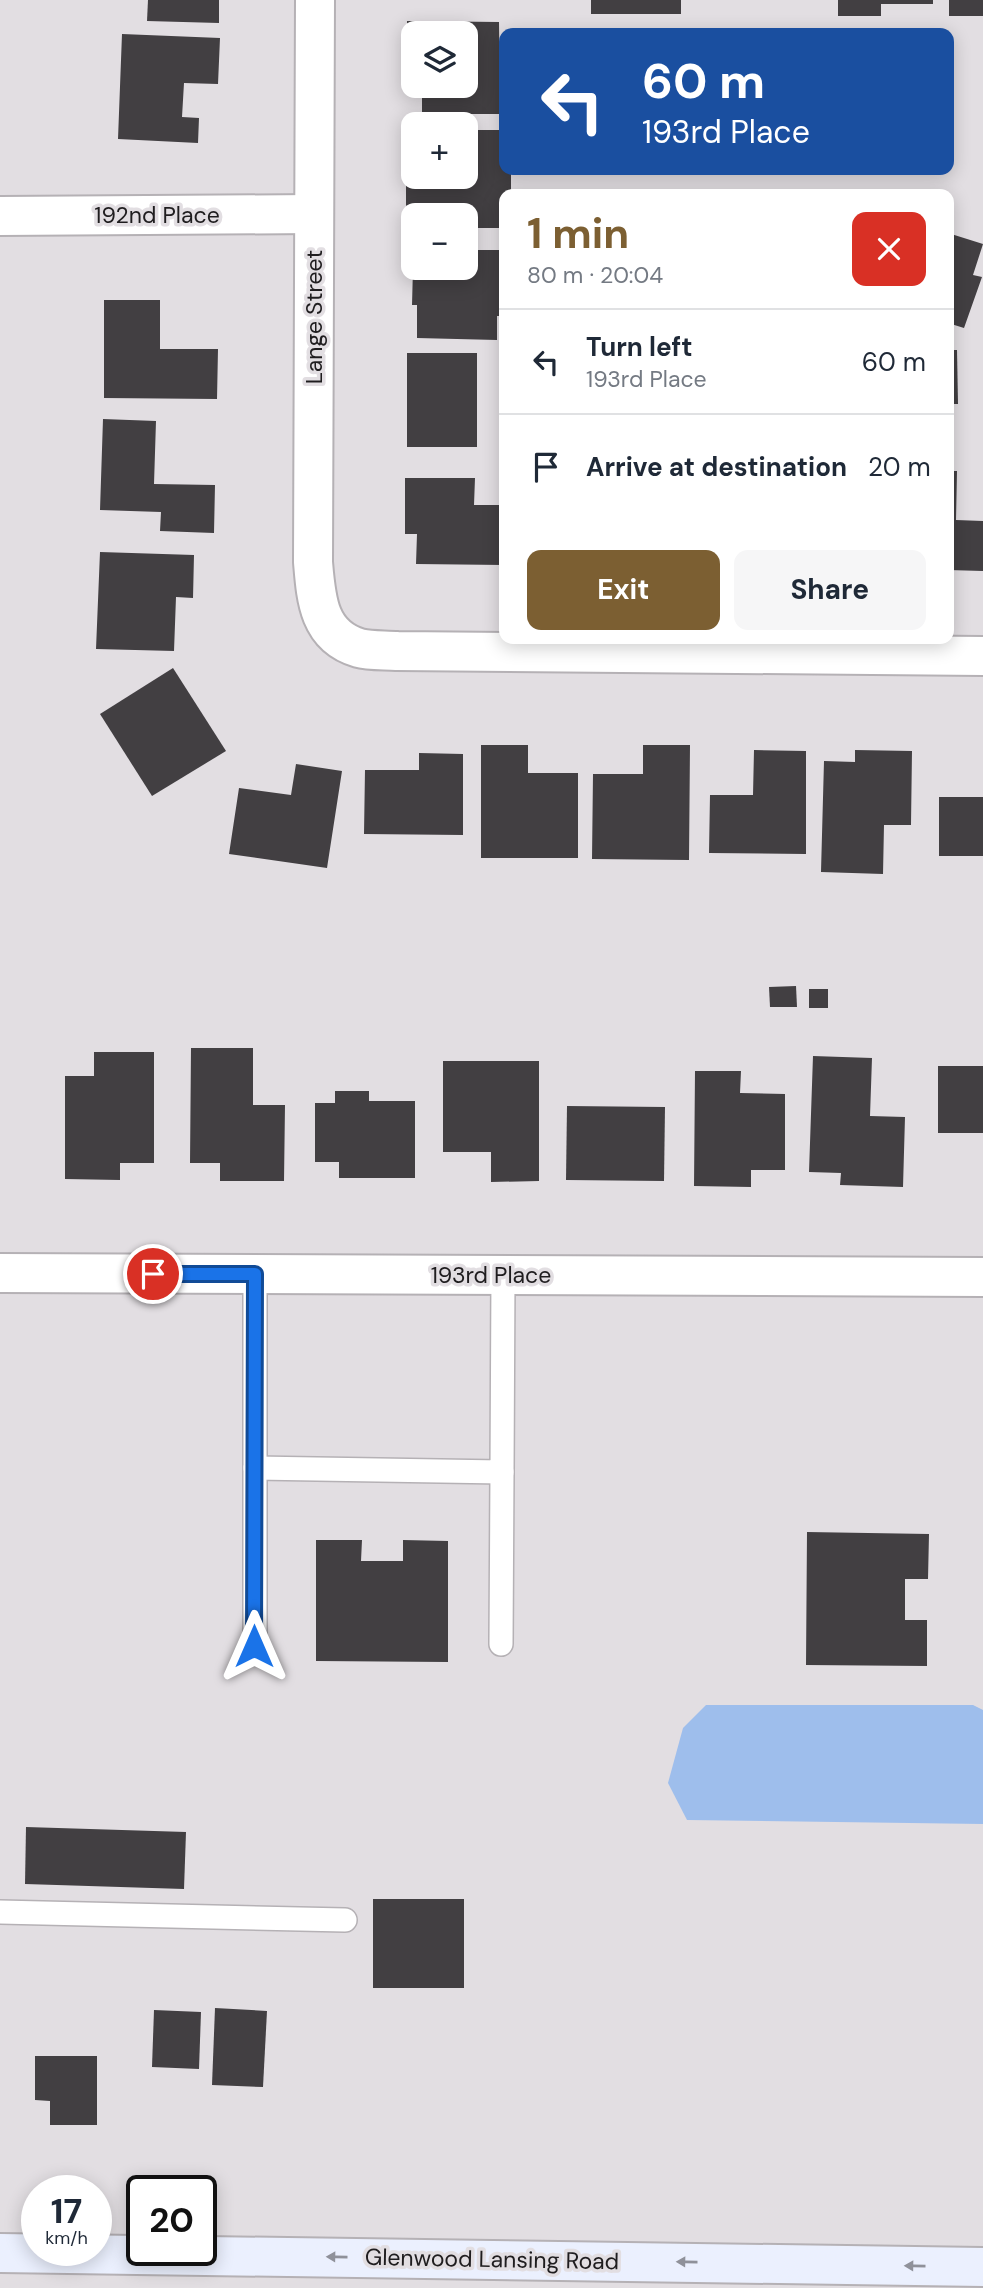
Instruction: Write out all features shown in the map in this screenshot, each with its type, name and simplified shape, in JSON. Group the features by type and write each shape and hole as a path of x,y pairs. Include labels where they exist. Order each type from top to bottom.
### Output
{"main road":[{"name":"Glenwood Lansing Road","path":"0,2253 983,2267"}],"street":[{"name":"Lange Street","path":"314,0 313,562 316,599 329,631 358,648 397,651 983,656"},
{"name":"192nd Place","path":"0,216 314,214"},
{"name":"193rd Place","path":"0,1273 983,1276"}],"lane":[{"path":"254,1646 255,1274"},
{"path":"501,1644 503,1275"},
{"path":"255,1468 502,1472"},
{"path":"0,1912 345,1920"}],"water":[{"path":"706,1705 973,1705 983,1710 983,1824 687,1820 668,1783 683,1728"}],"building":[{"path":"148,0 219,0 219,23 147,21"},
{"path":"591,0 681,0 681,14 591,14"},
{"path":"838,0 933,0 933,4 881,4 881,16 838,16"},
{"path":"949,0 983,0 983,16 949,16"},
{"path":"478,22 499,22 499,114 422,112 422,98 478,98"},
{"path":"122,34 220,38 218,84 184,83 182,117 199,118 198,143 118,139"},
{"path":"478,130 499,130 499,175 511,175 511,189 499,189 499,228 478,228 478,203 406,203 406,189 478,189"},
{"path":"954,235 983,244 973,275 982,277 964,328 954,325"},
{"path":"478,250 499,250 497,340 417,338 417,305 412,305 413,280 478,280"},
{"path":"104,300 160,300 160,349 218,349 217,399 104,398"},
{"path":"954,350 957,350 958,404 954,404"},
{"path":"407,353 477,353 477,447 407,447"},
{"path":"103,419 156,421 154,484 215,485 214,533 160,531 161,512 100,510"},
{"path":"954,471 957,471 956,520 983,521 983,571 954,570"},
{"path":"405,478 475,478 474,505 499,505 499,565 416,564 417,534 405,534"},
{"path":"100,552 194,555 193,598 176,597 174,651 96,649"},
{"path":"173,668 226,751 152,796 100,714"},
{"path":"481,745 528,745 528,773 578,773 578,858 481,858"},
{"path":"643,745 690,745 689,860 592,859 593,774 643,774"},
{"path":"754,750 806,751 806,854 709,853 710,795 753,795"},
{"path":"855,750 912,751 911,825 884,825 883,874 821,872 824,761 855,762"},
{"path":"419,753 463,754 463,835 364,834 365,770 419,770"},
{"path":"296,764 342,771 327,868 229,854 239,788 291,795"},
{"path":"939,797 983,797 983,856 939,856"},
{"path":"796,986 797,1007 770,1007 769,987"},
{"path":"809,989 828,989 828,1008 809,1008"},
{"path":"191,1048 253,1048 253,1105 285,1105 284,1181 220,1181 220,1163 190,1163"},
{"path":"94,1052 154,1052 154,1163 120,1163 120,1180 65,1179 65,1076 94,1076"},
{"path":"813,1056 872,1058 870,1116 905,1117 903,1187 840,1185 841,1173 809,1172"},
{"path":"443,1061 539,1061 539,1181 491,1182 491,1152 443,1152"},
{"path":"938,1066 983,1066 983,1133 938,1133"},
{"path":"695,1071 741,1071 740,1093 785,1094 785,1170 751,1170 751,1187 694,1186"},
{"path":"335,1091 369,1091 369,1101 415,1101 415,1178 339,1178 339,1162 315,1162 315,1103 335,1103"},
{"path":"567,1106 665,1107 664,1181 566,1180"},
{"path":"807,1532 929,1534 928,1579 905,1579 905,1620 927,1620 927,1666 806,1665"},
{"path":"316,1540 362,1540 361,1561 403,1561 403,1540 448,1541 448,1662 316,1661"},
{"path":"26,1827 186,1832 184,1889 25,1884"},
{"path":"373,1899 464,1899 464,1988 373,1988"},
{"path":"215,2008 267,2011 263,2087 212,2085"},
{"path":"154,2010 201,2012 199,2069 152,2067"},
{"path":"35,2056 97,2056 97,2125 50,2125 50,2101 35,2100"}],"route":[{"path":"153,1274 255,1274 254,1646"}]}
